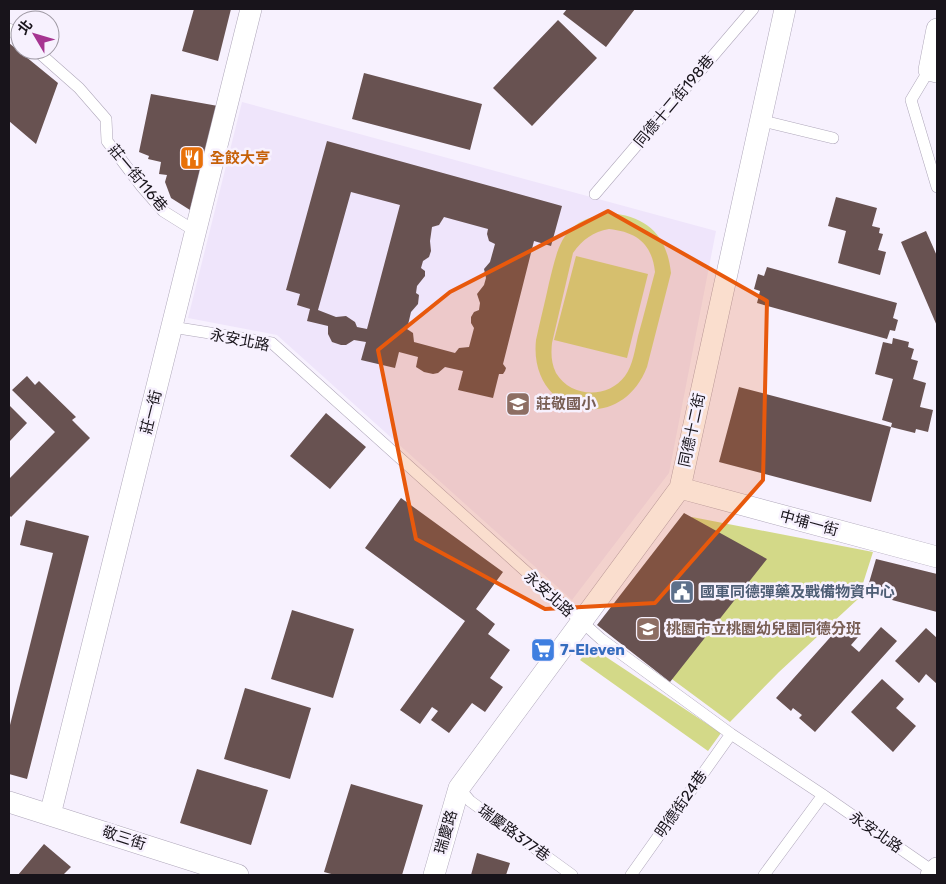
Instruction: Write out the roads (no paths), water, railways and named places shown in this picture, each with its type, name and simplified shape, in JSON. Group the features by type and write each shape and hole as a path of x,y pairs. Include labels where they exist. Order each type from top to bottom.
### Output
{"street":[{"name":"莊一街","path":"50,814 251,9"},
{"name":"同德十二街","path":"459,788 680,488 759,120 785,9"},
{"path":"933,71 937,28"},
{"name":"中埔一街","path":"680,488 937,557"},
{"name":"瑞慶路","path":"434,875 459,788"},
{"name":"敬三街","path":"9,802 238,875"}],"lane":[{"name":"同德十二街198巷","path":"595,194 752,9"},
{"name":"莊一街116巷","path":"47,60 79,88 106,119 107,141 152,199 163,211 196,231"},
{"path":"933,71 911,100 937,187"},
{"path":"759,120 833,138"},
{"name":"永安北路","path":"172,327 272,343 581,623 621,655 731,734 934,872"},
{"name":"明德街24巷","path":"630,875 731,734"},
{"name":"瑞慶路377巷","path":"459,788 470,801 572,875"},
{"path":"764,875 823,795"}],"place":[{"name":"全餃大亨","path":"192,158"},
{"name":"莊敬國小","path":"518,404"},
{"name":"國軍同德彈藥及戰備物資中心","path":"682,592"},
{"name":"桃園市立桃園幼兒園同德分班","path":"648,629"},
{"name":"7-Eleven","path":"543,650"}]}
